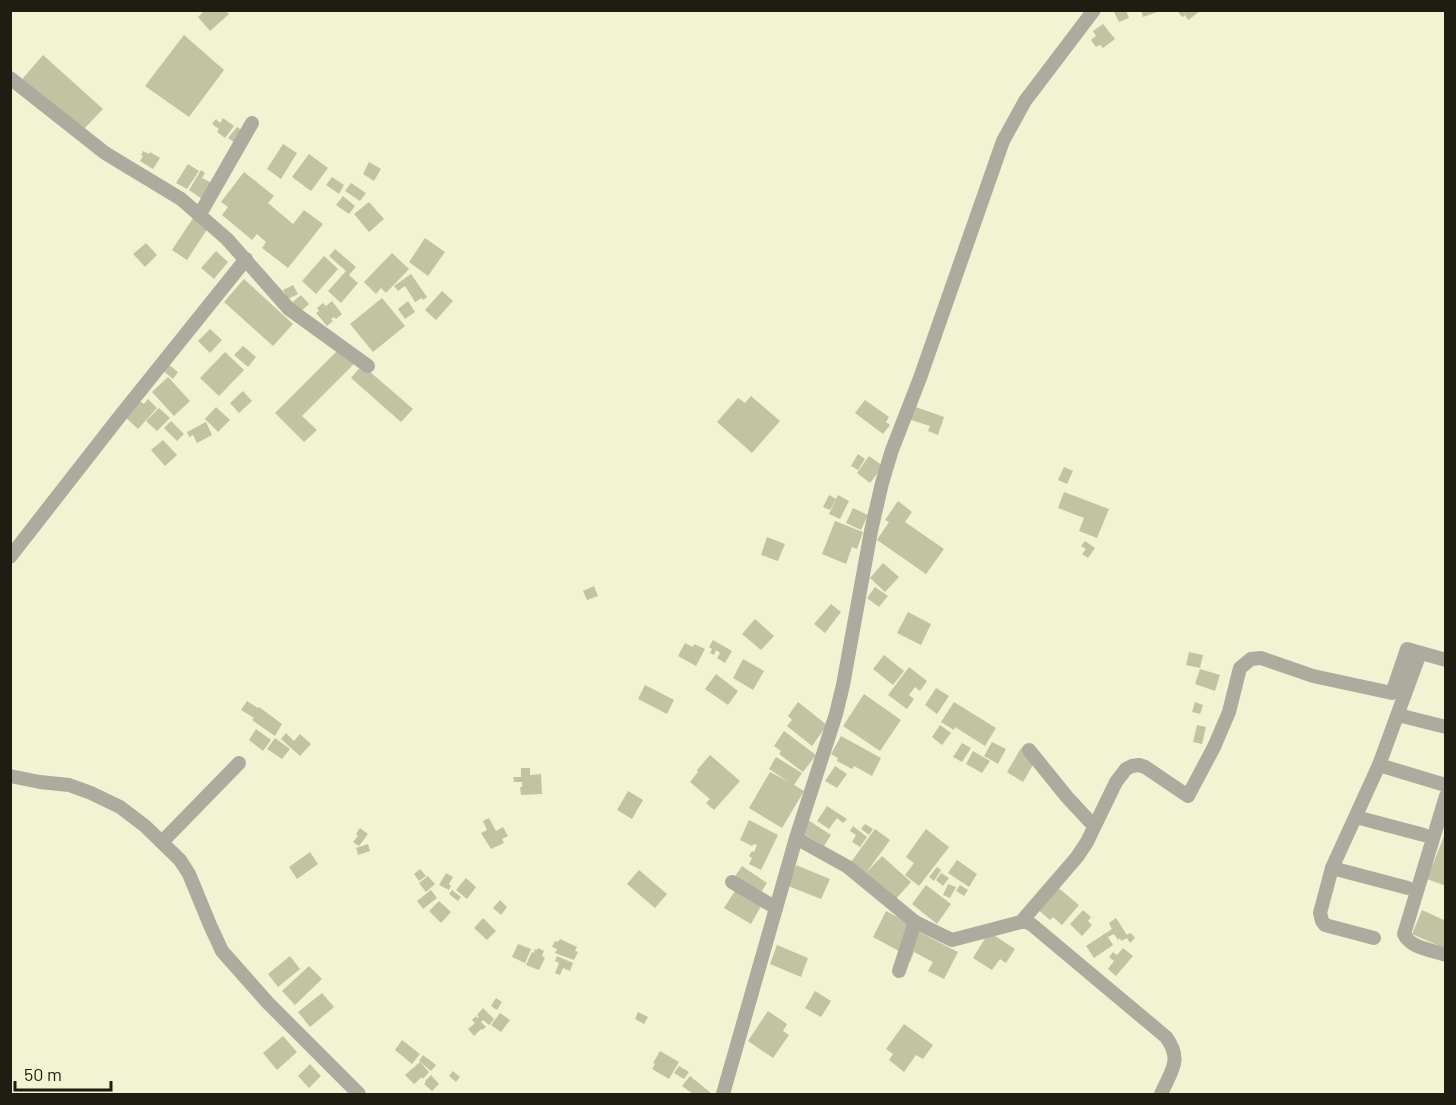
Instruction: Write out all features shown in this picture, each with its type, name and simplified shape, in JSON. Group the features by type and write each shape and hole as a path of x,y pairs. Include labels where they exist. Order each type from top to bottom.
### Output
{"street":[{"path":"723,1095 796,838 828,742 843,685 871,531 892,450 920,378 1003,141 1025,101 1094,10"},
{"path":"10,78 105,153 181,199 200,214 246,259 289,309 368,366"},
{"path":"200,214 252,123"},
{"path":"10,557 246,259"},
{"path":"1021,922 1088,842 1116,782 1126,769 1139,765 1145,767 1188,796 1214,747 1229,712 1240,668 1251,659 1261,658 1313,676 1392,693 1407,649 1446,660"},
{"path":"1374,938 1325,925 1320,913 1332,868 1379,765 1420,653"},
{"path":"1398,715 1446,728"},
{"path":"1029,750 1094,826"},
{"path":"162,842 239,763"},
{"path":"1379,765 1444,790 1404,934 1411,943 1446,955"},
{"path":"12,775 40,782 69,785 92,793 120,807 145,826 180,860 189,874 222,951 268,1003 359,1095"},
{"path":"1356,817 1424,835"},
{"path":"796,838 848,867 915,922 952,940 1021,922 1031,924 1166,1036 1176,1057 1161,1095"},
{"path":"1332,868 1408,888"},
{"path":"732,882 776,908"},
{"path":"899,971 915,922"}],"building":[{"path":"205,10 225,10 229,14 210,31 198,17"},
{"path":"1113,10 1126,10 1129,18 1119,22"},
{"path":"1141,10 1160,10 1160,11 1143,17"},
{"path":"1177,10 1198,10 1199,12 1188,20"},
{"path":"1103,24 1115,39 1103,48 1100,45 1096,47 1091,40 1096,36 1093,31"},
{"path":"184,35 224,70 189,117 145,86"},
{"path":"43,55 103,109 80,133 18,84"},
{"path":"223,118 234,126 225,138 212,124 216,119 220,123"},
{"path":"237,127 244,132 235,143 228,138"},
{"path":"283,144 297,153 281,179 267,169"},
{"path":"143,151 160,158 153,169 140,161"},
{"path":"309,154 328,168 311,191 292,177"},
{"path":"369,162 381,169 374,181 363,174"},
{"path":"188,164 199,171 187,189 176,183"},
{"path":"201,170 205,173 202,178 212,183 202,199 189,190"},
{"path":"244,172 274,196 268,203 293,224 304,210 323,224 288,268 262,248 266,242 257,234 252,240 222,215 228,207 221,202"},
{"path":"332,177 344,185 339,194 326,185"},
{"path":"351,183 366,193 360,201 345,191"},
{"path":"343,196 355,206 349,214 336,205"},
{"path":"369,202 384,219 369,232 354,214"},
{"path":"193,218 208,228 187,260 172,250"},
{"path":"425,238 445,252 428,276 409,262"},
{"path":"146,243 157,255 145,267 133,254"},
{"path":"335,249 356,267 349,275 358,283 341,303 328,291 346,271 329,256"},
{"path":"216,251 228,262 214,279 201,268"},
{"path":"392,253 409,269 386,293 381,288 376,294 364,282"},
{"path":"324,256 338,269 316,294 302,281"},
{"path":"411,274 427,297 423,300 422,298 415,302 405,286 398,291 394,286"},
{"path":"244,279 293,324 273,346 224,302"},
{"path":"293,285 298,294 288,299 283,290"},
{"path":"442,291 453,301 436,320 425,310"},
{"path":"301,295 309,304 298,314 290,304"},
{"path":"382,298 405,326 373,352 350,324"},
{"path":"332,301 342,314 336,319 334,317 331,319 333,321 327,326 316,313 319,311 317,308 323,303 326,306"},
{"path":"408,301 415,312 405,319 398,309"},
{"path":"210,329 222,340 210,353 198,341"},
{"path":"243,346 256,357 248,367 234,355"},
{"path":"339,349 354,364 302,416 317,430 304,442 275,413"},
{"path":"225,352 244,370 219,396 200,378"},
{"path":"167,363 178,372 173,379 162,370"},
{"path":"362,365 413,409 401,422 351,378"},
{"path":"168,377 190,401 174,416 152,392"},
{"path":"243,391 252,401 239,413 230,403"},
{"path":"751,396 780,421 752,453 717,422 738,398 745,403"},
{"path":"148,399 157,408 138,429 125,417 140,401 144,404"},
{"path":"865,400 889,417 886,422 890,425 883,434 855,413"},
{"path":"913,406 944,417 938,435 928,431 930,426 908,419"},
{"path":"216,407 230,420 218,432 205,419"},
{"path":"159,408 170,418 157,431 146,421"},
{"path":"171,421 184,434 177,441 164,428"},
{"path":"206,422 212,435 197,443 193,435 189,437 187,432"},
{"path":"163,440 177,455 165,466 151,450"},
{"path":"858,454 865,459 858,470 851,466"},
{"path":"869,456 883,466 870,483 857,473"},
{"path":"1064,467 1073,471 1067,484 1058,480"},
{"path":"1064,492 1109,509 1097,538 1079,531 1084,518 1058,508"},
{"path":"829,495 836,499 830,510 823,507"},
{"path":"838,495 849,501 840,519 829,514"},
{"path":"898,501 912,512 905,522 944,549 926,574 877,540 889,522 885,520"},
{"path":"853,508 868,515 861,530 846,523"},
{"path":"835,521 863,532 857,549 852,547 846,564 822,554"},
{"path":"767,537 785,544 778,561 761,555"},
{"path":"1085,541 1095,548 1088,558 1082,554 1086,549 1081,546"},
{"path":"883,563 899,577 885,592 870,578"},
{"path":"594,586 598,596 587,600 583,591"},
{"path":"875,587 888,596 879,607 867,598"},
{"path":"831,604 841,612 825,633 814,624"},
{"path":"908,612 931,624 921,645 897,633"},
{"path":"755,619 774,636 761,650 742,634"},
{"path":"713,640 732,651 725,663 717,658 720,653 716,650 714,655 710,653 712,649 709,647"},
{"path":"685,643 705,649 696,666 678,656"},
{"path":"1189,652 1203,655 1200,668 1186,665"},
{"path":"884,655 904,671 893,685 873,669"},
{"path":"743,659 764,671 753,690 733,678"},
{"path":"909,667 927,681 920,691 915,687 909,695 914,699 907,709 888,695"},
{"path":"1200,669 1220,675 1215,691 1195,684"},
{"path":"716,674 738,691 728,705 705,689"},
{"path":"645,685 674,700 667,714 638,699"},
{"path":"936,688 949,696 937,714 925,705"},
{"path":"864,694 901,720 880,751 843,726"},
{"path":"247,701 282,724 275,736 241,710"},
{"path":"798,702 827,725 812,746 787,726 792,720 788,716"},
{"path":"954,702 996,728 985,746 955,727 954,730 941,722"},
{"path":"1195,702 1203,705 1200,714 1192,712"},
{"path":"940,725 951,733 942,745 932,737"},
{"path":"1197,725 1206,727 1202,744 1193,742"},
{"path":"256,729 271,740 263,751 249,740"},
{"path":"784,731 816,755 803,772 779,754 781,751 774,746"},
{"path":"286,733 294,741 300,734 311,744 300,756 281,739"},
{"path":"841,736 881,758 872,776 854,766 852,769 837,761 838,758 831,754"},
{"path":"275,738 290,749 282,759 267,749"},
{"path":"992,742 1006,749 998,764 984,756"},
{"path":"962,743 971,748 962,762 953,757"},
{"path":"1021,748 1037,758 1023,782 1007,772"},
{"path":"973,751 990,761 982,773 966,764"},
{"path":"710,755 740,781 714,810 706,803 710,799 690,782"},
{"path":"776,757 802,773 794,785 804,791 782,828 749,808 770,772 789,782 769,769"},
{"path":"835,766 847,774 837,788 825,781"},
{"path":"521,768 530,768 530,775 541,774 542,794 521,795 522,782 514,782 513,777 521,777"},
{"path":"628,791 643,800 632,819 617,810"},
{"path":"827,806 847,819 843,823 837,818 829,829 817,821"},
{"path":"489,818 496,831 503,827 508,836 502,839 504,843 491,849 481,833 487,830 483,821"},
{"path":"749,820 778,835 761,870 749,864 752,858 749,856 757,845 752,846 740,840"},
{"path":"808,820 831,835 824,846 801,832"},
{"path":"865,824 873,829 869,835 861,829"},
{"path":"853,826 867,837 860,847 852,842 856,835 850,831"},
{"path":"360,828 368,834 359,846 353,842"},
{"path":"875,829 890,840 866,873 851,862"},
{"path":"926,829 949,847 919,886 905,875 914,863 906,857"},
{"path":"1446,831 1446,886 1427,879"},
{"path":"368,844 370,851 358,855 356,848"},
{"path":"310,852 318,864 297,879 289,867"},
{"path":"882,856 911,882 894,901 865,874"},
{"path":"957,860 977,874 969,887 948,873"},
{"path":"796,865 830,879 821,899 788,886"},
{"path":"742,866 767,883 760,894 733,879"},
{"path":"937,867 941,870 934,881 929,877"},
{"path":"420,869 426,876 419,881 414,874"},
{"path":"639,870 667,894 655,908 627,884"},
{"path":"446,873 453,877 449,890 439,885"},
{"path":"941,873 949,878 943,886 936,880"},
{"path":"428,876 435,884 426,892 419,883"},
{"path":"466,878 476,887 467,899 456,890"},
{"path":"948,884 956,887 950,898 943,895"},
{"path":"926,885 951,904 937,924 912,904"},
{"path":"960,885 968,890 964,896 956,891"},
{"path":"1056,886 1079,905 1062,925 1053,917 1050,920 1036,908"},
{"path":"431,890 437,898 423,909 417,901"},
{"path":"452,890 461,897 458,901 449,894"},
{"path":"735,891 761,906 751,924 724,908"},
{"path":"500,900 507,907 501,915 493,908"},
{"path":"439,901 451,912 441,923 429,911"},
{"path":"1083,910 1091,917 1088,921 1092,925 1082,936 1070,924"},
{"path":"1422,910 1446,921 1446,949 1412,934"},
{"path":"886,911 913,925 899,951 873,937"},
{"path":"483,918 496,931 487,940 474,928"},
{"path":"1116,918 1127,935 1130,933 1135,938 1130,943 1127,938 1118,940 1114,934 1108,937 1113,945 1094,958 1086,946 1112,929 1109,923"},
{"path":"917,931 958,952 944,979 928,971 933,962 914,952 910,962 903,959"},
{"path":"989,932 1015,949 1006,963 1000,959 992,970 973,958"},
{"path":"560,939 577,947 575,951 578,952 574,960 555,953 557,949 552,947 555,941 558,942"},
{"path":"518,944 531,949 525,963 512,957"},
{"path":"777,945 808,958 801,977 770,964"},
{"path":"538,948 544,951 542,956 545,958 539,970 526,965 532,952 534,953"},
{"path":"1123,948 1133,956 1116,976 1108,969 1114,961 1109,957 1113,952 1117,955"},
{"path":"290,956 300,969 278,987 268,974"},
{"path":"557,956 573,963 570,971 563,968 560,975 555,973 559,963 555,961"},
{"path":"309,966 322,979 295,1005 282,991"},
{"path":"815,991 831,1001 821,1017 805,1008"},
{"path":"322,993 334,1007 310,1027 298,1012"},
{"path":"496,998 502,1002 497,1010 491,1006"},
{"path":"483,1008 494,1019 489,1025 483,1020 481,1022 486,1027 474,1036 468,1029 475,1023 472,1020 476,1016 479,1017 477,1015"},
{"path":"768,1011 787,1024 783,1031 789,1035 773,1058 748,1041"},
{"path":"638,1012 648,1017 644,1024 635,1019"},
{"path":"500,1013 510,1020 501,1032 491,1025"},
{"path":"904,1024 933,1045 923,1059 916,1055 904,1072 889,1060 893,1054 886,1049"},
{"path":"283,1036 297,1052 277,1070 263,1053"},
{"path":"402,1040 420,1054 412,1064 395,1050"},
{"path":"660,1051 679,1062 669,1079 652,1069"},
{"path":"423,1055 436,1065 431,1071 419,1061"},
{"path":"420,1062 429,1072 414,1084 405,1075"},
{"path":"310,1064 321,1076 309,1088 298,1076"},
{"path":"679,1066 689,1072 684,1079 674,1073"},
{"path":"453,1071 460,1077 456,1082 449,1076"},
{"path":"431,1075 439,1084 432,1091 424,1084"},
{"path":"690,1076 711,1093 693,1094 682,1086"}]}
